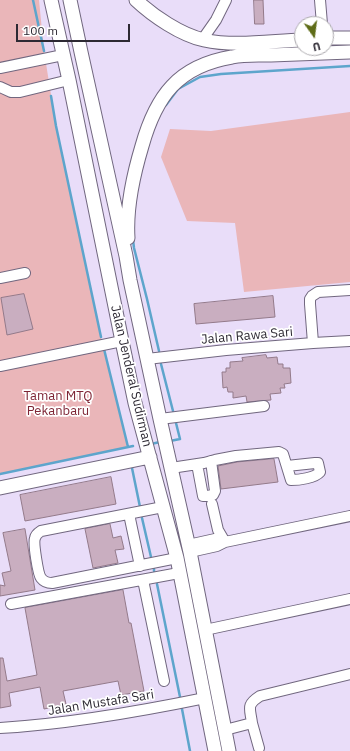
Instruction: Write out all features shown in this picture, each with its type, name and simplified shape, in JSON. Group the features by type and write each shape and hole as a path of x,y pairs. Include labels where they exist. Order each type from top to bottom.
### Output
{"main road":[{"name":"Jalan Jenderal Sudirman","path":"51,0 69,80 135,403 176,558 215,751"},
{"name":"Jalan Jenderal Sudirman","path":"70,0 189,548 229,751"},
{"path":"136,0 161,20 202,40 235,43 294,40"},
{"path":"334,38 350,38"},
{"path":"63,55 81,52"},
{"path":"130,280 127,226 131,189 142,145 152,115 168,90 183,76 193,70 210,62 234,56 350,52"},
{"path":"69,80 87,77"},
{"path":"0,488 150,457"}],"street":[{"path":"202,40 216,20 226,0"},
{"path":"320,0 321,16"},
{"path":"0,68 63,55"},
{"path":"0,88 11,92 20,92 69,80"},
{"path":"0,278 25,273"},
{"path":"313,343 310,304 310,299 312,296 318,292 350,290"},
{"path":"0,366 122,341"},
{"name":"Jalan Rawa Sari","path":"147,359 226,350 350,341"},
{"path":"160,419 264,406"},
{"path":"171,468 236,456 279,452 283,454 287,466"},
{"path":"198,464 204,496 210,496 213,495 215,491 211,461"},
{"path":"212,504 218,530 225,542"},
{"path":"163,507 55,528 37,533 35,542 38,570 41,578 46,582 52,583 176,558"},
{"path":"129,514 140,566"},
{"path":"189,548 215,539 225,542 350,516"},
{"path":"11,604 179,573"},
{"path":"143,580 164,681"},
{"path":"205,630 350,599"},
{"path":"258,748 252,723 251,703 260,696 270,693 350,674"},
{"name":"Jalan Mustafa Sari","path":"0,728 97,718 205,698"},
{"path":"225,730 252,723"}],"green space":[{"name":"Taman MTQ Pekanbaru","path":"0,0 39,0 44,51 56,126 100,334 128,447 0,474"},
{"path":"350,112 350,282 244,292 235,223 187,221 161,157 170,129 211,131"}],"building":[{"path":"254,0 263,0 264,24 255,24"},
{"path":"24,294 33,329 7,335 1,298"},
{"path":"273,296 275,317 196,324 194,304"},
{"path":"266,355 267,358 277,357 278,364 283,364 283,368 290,368 291,383 284,384 285,388 280,388 281,393 270,394 271,400 247,402 246,396 233,398 233,392 228,392 227,387 223,388 222,372 226,372 226,368 230,368 230,362 243,361 242,358"},
{"path":"274,459 278,482 221,489 218,466 237,462"},
{"path":"111,477 116,504 25,521 20,495"},
{"path":"110,524 113,538 121,536 124,549 115,550 118,563 93,568 85,529"},
{"path":"25,529 35,590 0,596 0,585 5,586 2,573 11,571 3,533"},
{"path":"123,590 144,691 121,695 118,681 63,691 66,704 44,709 40,687 9,693 11,706 0,708 0,658 3,658 7,681 37,675 25,608"}],"waterway":[{"path":"33,0 44,51"},
{"path":"166,105 178,89 200,77 221,74 350,66"},
{"path":"51,96 101,337"},
{"path":"133,240 159,351"},
{"path":"104,349 128,447"},
{"path":"161,364 173,411"},
{"path":"170,441 180,439 176,423"},
{"path":"151,444 160,442"},
{"path":"0,474 133,446"},
{"path":"132,468 140,507"},
{"path":"142,518 151,557"},
{"path":"157,584 180,697"},
{"path":"182,709 190,751"}]}
